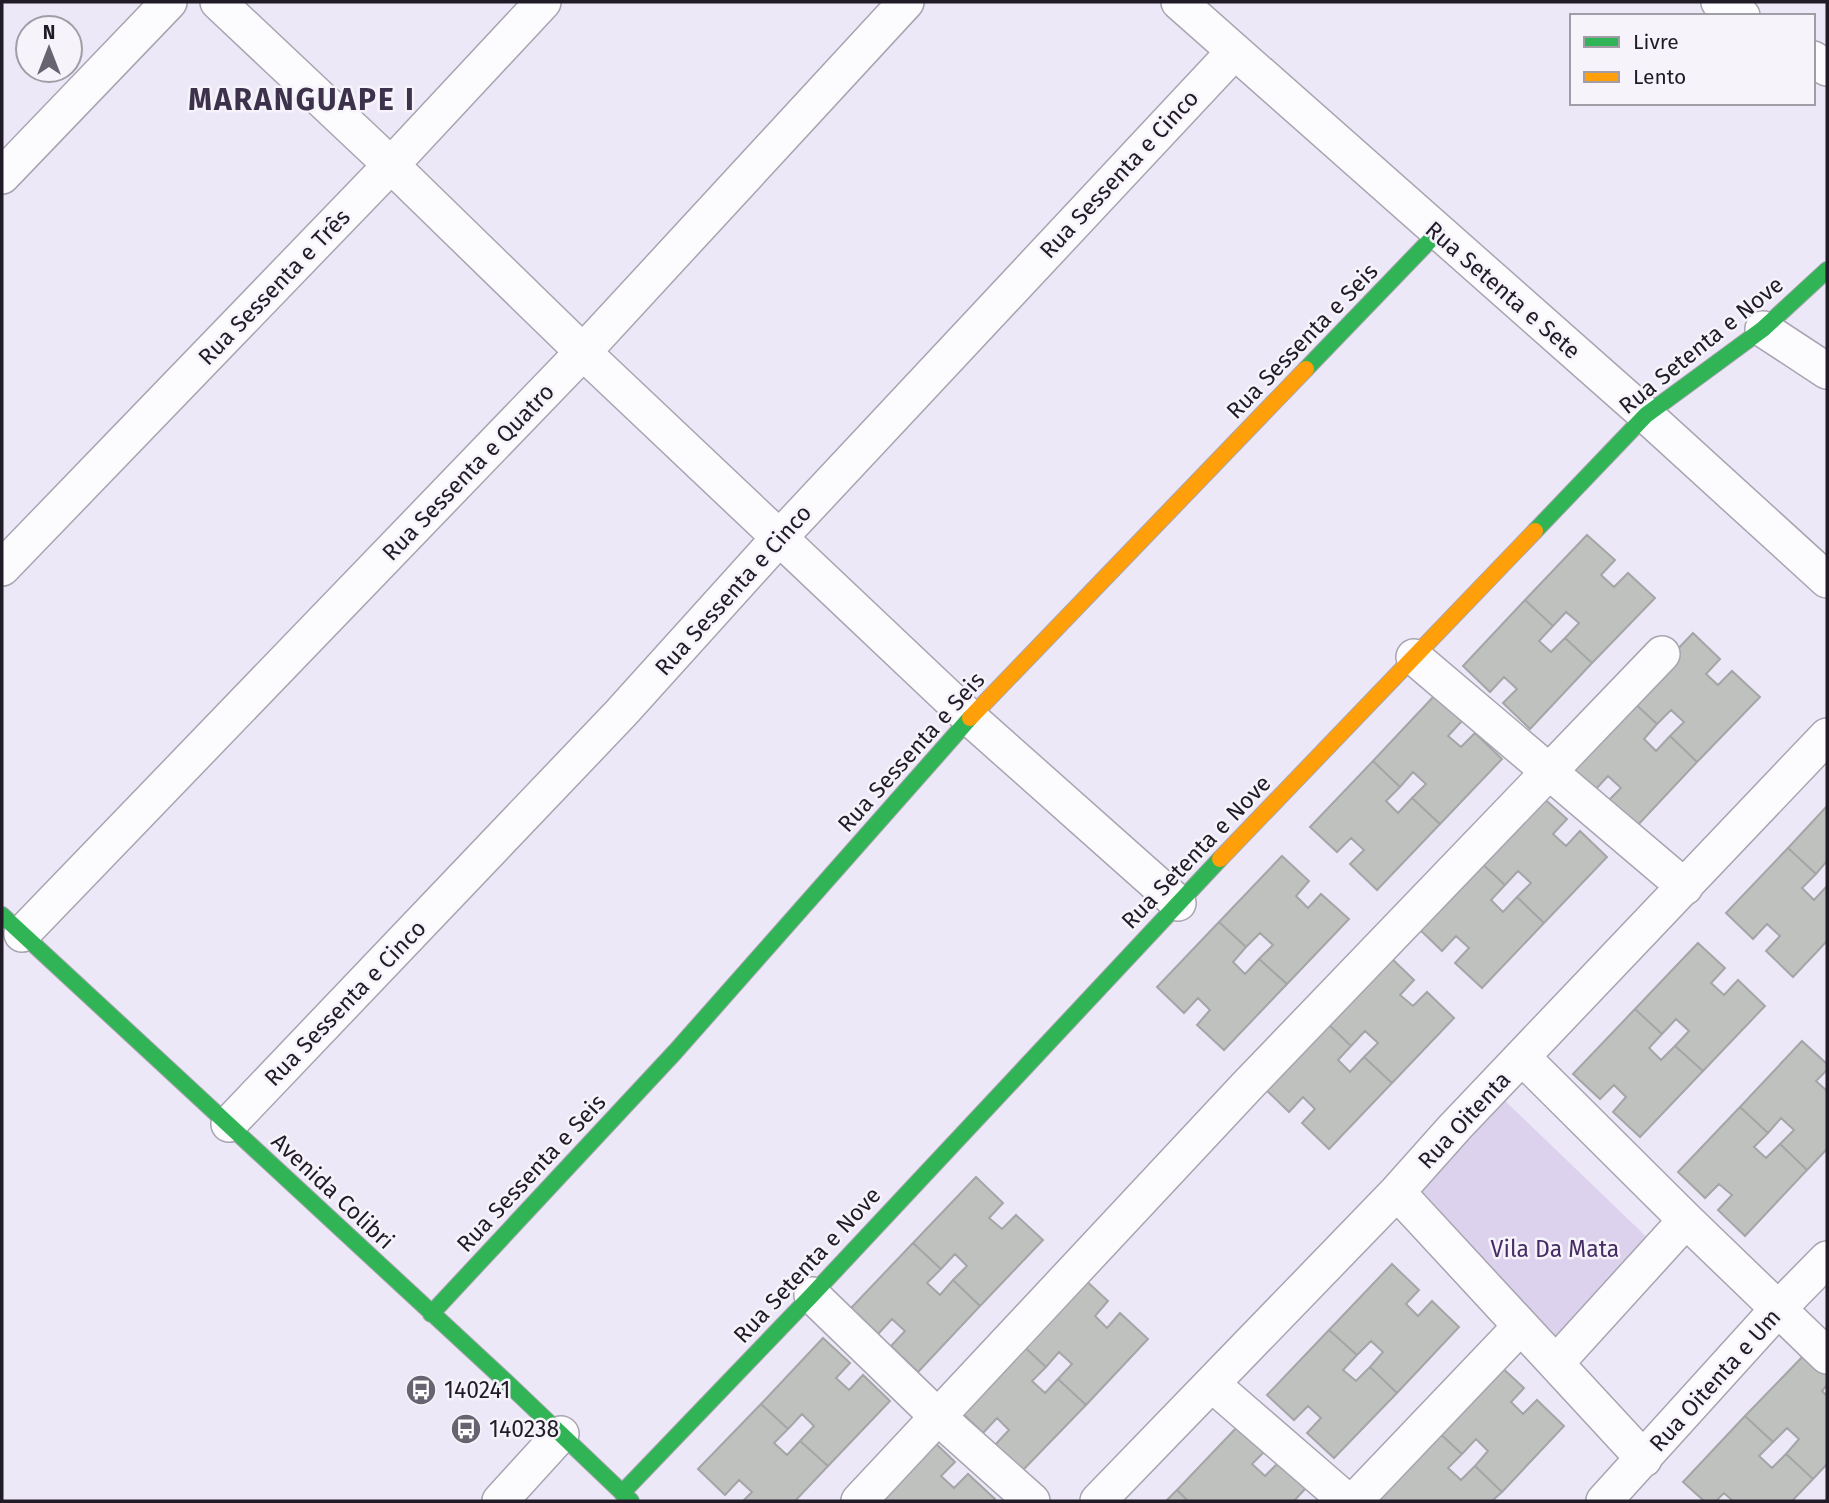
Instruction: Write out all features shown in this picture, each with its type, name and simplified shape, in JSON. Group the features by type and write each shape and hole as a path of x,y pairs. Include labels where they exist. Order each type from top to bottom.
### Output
{"street":[{"path":"2,176 169,2"},
{"path":"218,2 970,718 1178,902"},
{"name":"Rua Sessenta e Três","path":"2,568 391,165 542,2"},
{"name":"Rua Sessenta e Quatro","path":"12,925 583,352 906,2"},
{"name":"Rua Setenta e Sete","path":"1179,2 1437,233 1646,415 1827,580"},
{"name":"Rua Sessenta e Cinco","path":"229,1124 621,713 780,537 1234,52"},
{"name":"Rua Sessenta e Seis","path":"430,1314 675,1052 970,718 1437,233"},
{"name":"Rua Setenta e Nove","path":"626,1497 1178,902 1646,415 1763,329 1827,270"},
{"path":"1763,329 1827,371"},
{"path":"859,1501 1246,1087 1662,654"},
{"path":"1414,657 1685,887"},
{"name":"Rua Oitenta","path":"1098,1501 1397,1192 1827,736"},
{"name":"Avenida Colibri","path":"12,925 229,1124 626,1497"},
{"path":"1522,1057 1827,1356"},
{"path":"1397,1192 1644,1459"},
{"path":"1556,1363 1686,1220"},
{"name":"Rua Oitenta e Um","path":"1604,1501 1778,1309 1827,1259"},
{"path":"812,1295 938,1417 1032,1501"},
{"path":"1354,1501 1520,1326"},
{"path":"1213,1385 1347,1501"},
{"path":"505,1500 561,1434"}],"green space":[{"name":"Vila Da Mata","path":"1500,1096 1656,1246 1556,1355 1404,1192"}],"building":[{"path":"1587,535 1615,560 1601,575 1614,587 1628,573 1655,598 1592,663 1565,638 1579,623 1566,612 1553,626 1525,600"},
{"path":"1525,600 1553,626 1539,641 1551,652 1565,638 1592,663 1530,729 1503,703 1517,689 1504,677 1490,692 1463,666"},
{"path":"1693,633 1720,659 1706,674 1718,685 1732,671 1760,697 1697,762 1670,736 1684,722 1671,710 1657,724 1630,699"},
{"path":"1435,695 1462,721 1448,736 1461,747 1475,733 1502,759 1440,824 1412,798 1426,784 1413,772 1400,787 1373,761"},
{"path":"1630,699 1657,724 1644,739 1656,751 1670,736 1697,762 1635,828 1607,802 1621,788 1608,776 1595,790 1568,765"},
{"path":"1373,761 1400,787 1386,801 1398,813 1412,798 1440,824 1377,890 1350,864 1364,850 1351,838 1337,852 1310,827"},
{"path":"1539,794 1567,819 1553,834 1566,846 1580,831 1607,857 1544,923 1517,897 1531,883 1518,871 1505,885 1477,859"},
{"path":"1827,806 1827,861 1816,874 1788,848"},
{"path":"1788,848 1816,874 1802,888 1814,900 1827,886 1827,941 1793,977 1766,951 1780,936 1767,924 1753,939 1726,913"},
{"path":"1282,856 1309,881 1296,896 1308,908 1321,894 1349,919 1287,984 1259,959 1273,945 1260,933 1246,947 1219,922"},
{"path":"1477,859 1505,885 1491,900 1503,912 1517,897 1544,923 1482,988 1455,963 1469,948 1456,936 1442,951 1415,925"},
{"path":"1219,922 1246,947 1233,962 1245,974 1259,959 1287,984 1224,1050 1197,1025 1210,1010 1198,998 1184,1013 1157,987"},
{"path":"1698,943 1725,968 1711,983 1724,995 1738,980 1765,1006 1703,1071 1675,1046 1689,1031 1676,1019 1662,1034 1635,1009"},
{"path":"1387,954 1414,980 1400,995 1413,1006 1427,992 1454,1018 1392,1083 1364,1057 1378,1043 1365,1031 1351,1046 1324,1020"},
{"path":"1635,1009 1662,1034 1649,1048 1661,1060 1675,1046 1703,1071 1640,1137 1613,1112 1626,1097 1614,1085 1600,1099 1573,1074"},
{"path":"1324,1020 1351,1046 1338,1060 1350,1072 1364,1057 1392,1083 1329,1149 1302,1123 1315,1109 1303,1097 1289,1112 1262,1086"},
{"path":"1802,1041 1827,1064 1827,1070 1816,1081 1827,1091 1827,1149 1807,1170 1780,1144 1794,1130 1781,1118 1768,1133 1740,1107"},
{"path":"1740,1107 1768,1133 1754,1147 1766,1158 1780,1144 1807,1170 1745,1236 1718,1210 1732,1195 1719,1184 1705,1198 1678,1172"},
{"path":"976,1177 1003,1203 989,1218 1002,1229 1016,1215 1043,1240 980,1306 953,1280 967,1266 955,1254 941,1269 913,1243"},
{"path":"913,1243 941,1269 927,1283 940,1295 953,1280 980,1306 918,1372 891,1346 905,1331 892,1319 878,1334 851,1308"},
{"path":"1392,1264 1419,1290 1406,1304 1418,1316 1432,1301 1459,1327 1397,1393 1370,1367 1383,1352 1371,1341 1357,1355 1329,1330"},
{"path":"1081,1276 1108,1301 1095,1316 1107,1328 1120,1313 1148,1339 1086,1405 1058,1379 1072,1364 1059,1352 1046,1367 1018,1341"},
{"path":"1329,1330 1357,1355 1343,1370 1356,1381 1370,1367 1397,1393 1334,1458 1307,1433 1321,1418 1308,1406 1294,1420 1267,1395"},
{"path":"823,1338 850,1363 836,1378 849,1390 863,1375 890,1401 828,1466 800,1441 814,1426 802,1414 788,1429 761,1404"},
{"path":"1018,1341 1046,1367 1032,1381 1045,1393 1058,1379 1086,1405 1023,1470 995,1445 1009,1430 997,1418 983,1433 956,1407"},
{"path":"1808,1351 1827,1369 1827,1385 1822,1391 1827,1396 1827,1464 1813,1479 1786,1454 1799,1439 1787,1428 1773,1442 1745,1416"},
{"path":"1497,1363 1524,1388 1511,1402 1523,1414 1537,1400 1564,1426 1502,1492 1475,1466 1488,1451 1476,1439 1462,1454 1434,1428"},
{"path":"761,1404 788,1429 774,1443 787,1455 800,1441 828,1466 795,1501 743,1501 752,1492 739,1480 725,1495 698,1469"},
{"path":"1745,1416 1773,1442 1759,1456 1772,1468 1786,1454 1813,1479 1792,1501 1733,1501 1724,1493 1716,1501 1704,1501 1683,1482"},
{"path":"1239,1425 1266,1450 1252,1464 1265,1476 1279,1462 1306,1488 1294,1501 1188,1501 1177,1490"},
{"path":"1434,1428 1462,1454 1448,1468 1461,1480 1475,1466 1502,1492 1492,1501 1380,1501 1372,1493"},
{"path":"928,1436 955,1462 941,1476 954,1488 968,1474 995,1499 866,1501"},
{"path":"1177,1490 1188,1501 1166,1501"}],"traffic: fast":[{"path":"1306,369 1437,233"},
{"path":"1535,531 1646,415 1763,329 1827,270"},
{"path":"431,1314 675,1052 970,718"},
{"path":"622,1493 812,1295 1220,859"},
{"path":"2,915 501,1377 631,1501"}],"traffic: slow":[{"path":"970,718 1306,369"},
{"path":"1220,859 1535,531"}],"place":[{"name":"140241","path":"421,1390"},
{"name":"140238","path":"466,1429"}],"district":[{"name":"MARANGUAPE I","path":"302,100"}]}
